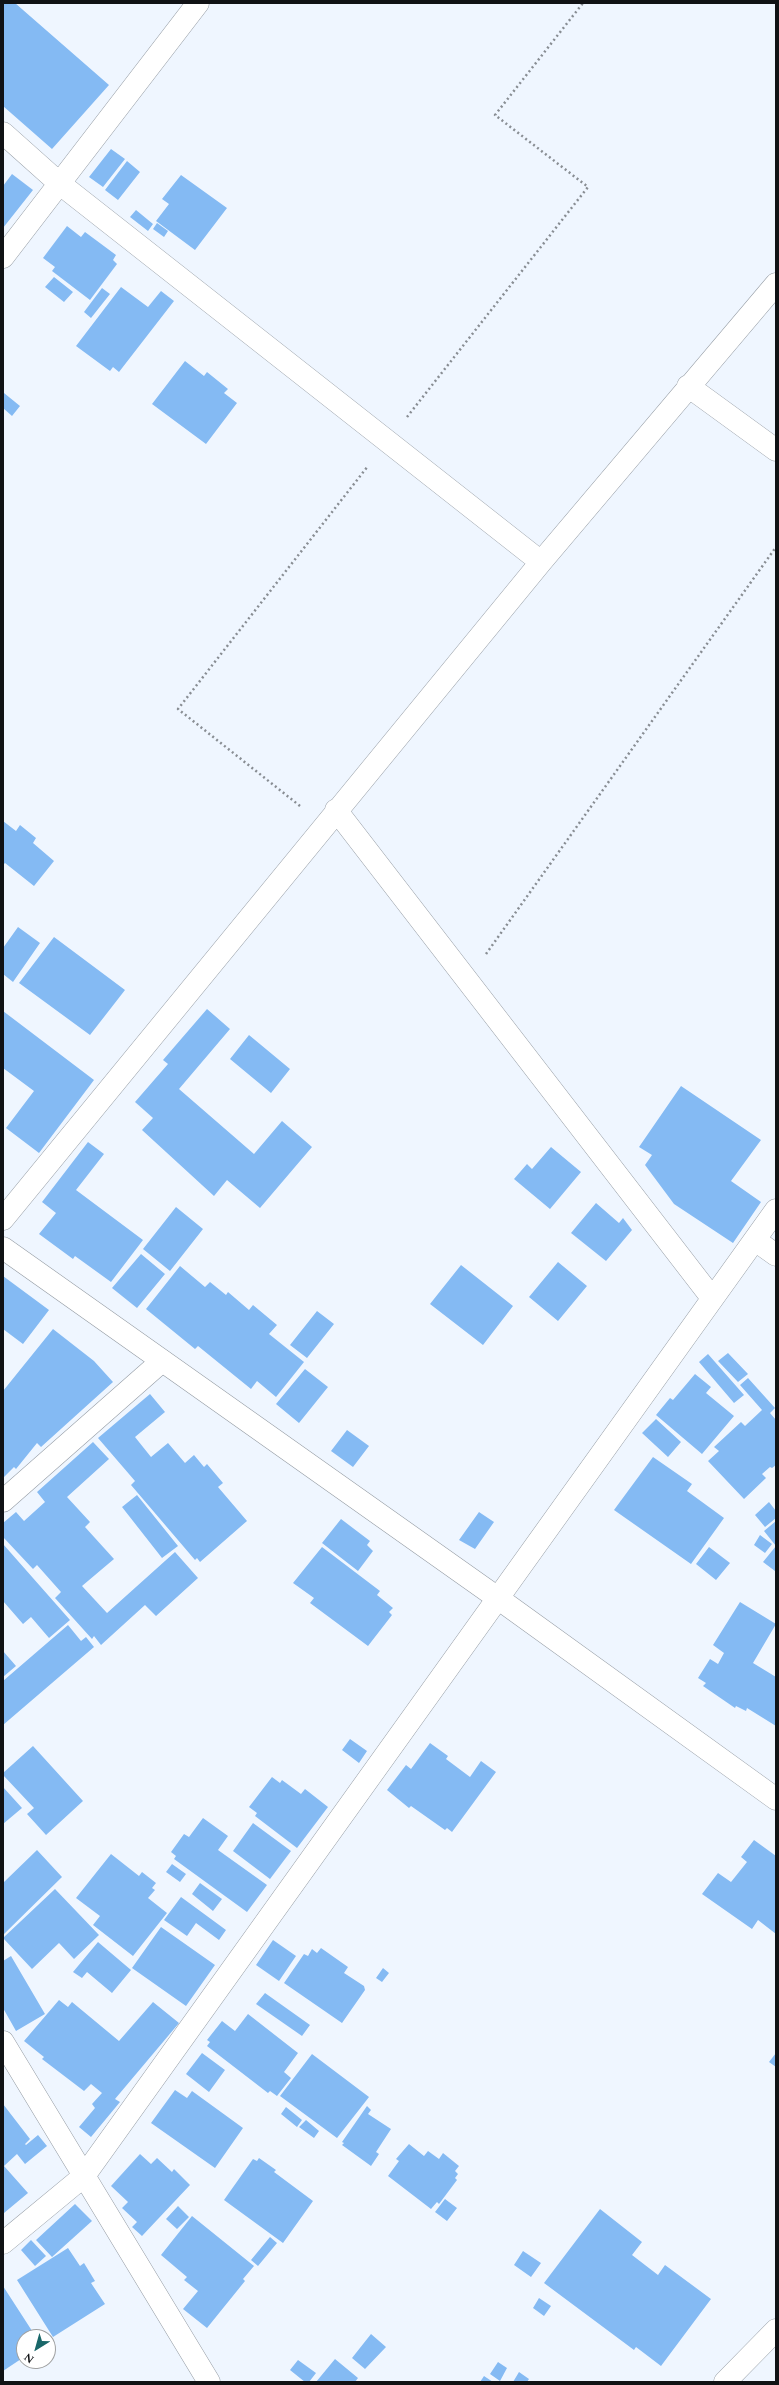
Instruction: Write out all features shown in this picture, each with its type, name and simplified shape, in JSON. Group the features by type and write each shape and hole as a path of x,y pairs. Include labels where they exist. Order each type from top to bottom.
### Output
{"street":[{"path":"3,257 59,182 198,3"},
{"path":"3,133 59,182 541,562"},
{"path":"3,1219 336,810 541,562 688,386 776,284"},
{"path":"688,386 776,450"},
{"path":"336,810 712,1298"},
{"path":"3,2243 84,2176 499,1599 776,1210"},
{"path":"755,1240 776,1255"},
{"path":"3,1248 499,1599 776,1799"},
{"path":"3,1501 162,1360"},
{"path":"3,2042 209,2382"},
{"path":"724,2382 776,2330"}],"path":[{"path":"468,981 776,547"}],"building":[{"path":"3,3 15,3 109,85 52,149 3,106"},
{"path":"111,149 125,159 103,187 89,177"},
{"path":"127,161 140,172 118,200 105,190"},
{"path":"12,174 33,190 3,228 3,186"},
{"path":"181,175 227,208 195,250 156,221 169,204 162,199"},
{"path":"136,210 153,224 148,231 130,217"},
{"path":"157,223 168,231 164,237 153,229"},
{"path":"67,226 81,237 85,232 116,255 113,260 117,264 90,300 52,271 55,267 43,258"},
{"path":"54,277 73,292 64,302 45,287"},
{"path":"121,287 148,307 161,291 174,301 119,372 113,367 110,371 76,346"},
{"path":"102,288 110,294 91,318 84,312"},
{"path":"185,361 204,376 207,372 228,389 224,393 237,403 206,444 152,404"},
{"path":"4,393 20,406 12,416 3,408"},
{"path":"3,821 16,831 20,825 36,838 33,843 54,861 34,886 5,863 3,865"},
{"path":"18,927 40,943 13,982 3,974 3,948"},
{"path":"54,937 125,990 90,1035 19,983"},
{"path":"207,1009 230,1029 179,1089 254,1154 282,1121 312,1147 260,1208 227,1180 214,1196 142,1130 153,1118 135,1102 168,1064 163,1060"},
{"path":"3,1011 94,1080 39,1153 6,1128 34,1091 3,1068"},
{"path":"249,1035 290,1069 271,1093 230,1059"},
{"path":"681,1086 761,1140 731,1181 761,1202 733,1243 674,1204 645,1165 652,1155 639,1147"},
{"path":"88,1142 104,1154 76,1190 143,1240 111,1282 75,1256 73,1259 39,1234 56,1213 42,1202"},
{"path":"551,1147 581,1172 550,1209 514,1179 527,1164 532,1169"},
{"path":"596,1203 619,1223 623,1218 632,1230 606,1261 571,1233"},
{"path":"176,1207 203,1229 170,1271 143,1249"},
{"path":"141,1254 165,1274 137,1308 112,1288"},
{"path":"558,1262 587,1286 558,1321 529,1297"},
{"path":"461,1265 513,1306 483,1345 430,1304"},
{"path":"180,1266 205,1287 210,1282 226,1295 228,1292 249,1310 253,1305 277,1325 269,1334 304,1362 276,1397 257,1381 251,1389 198,1346 195,1349 146,1309"},
{"path":"3,1276 49,1310 23,1344 3,1329"},
{"path":"317,1311 334,1324 307,1358 290,1345"},
{"path":"53,1329 94,1361 113,1382 41,1447 37,1443 16,1469 14,1467 3,1478 3,1391"},
{"path":"728,1353 748,1374 738,1382 718,1361"},
{"path":"708,1354 744,1395 734,1403 699,1362"},
{"path":"305,1369 328,1387 299,1423 276,1404"},
{"path":"695,1374 711,1387 706,1393 734,1416 702,1454 656,1415 670,1398 673,1400"},
{"path":"748,1378 775,1408 770,1413 776,1420 776,1465 772,1468 770,1467 762,1474 766,1478 744,1499 708,1461 719,1451 714,1447 741,1422 745,1426 762,1410 740,1385"},
{"path":"150,1394 165,1412 135,1437 151,1457 168,1443 185,1463 194,1455 204,1467 207,1464 223,1483 218,1487 247,1521 200,1562 197,1558 195,1560 131,1485 135,1481 98,1438"},
{"path":"656,1419 681,1442 668,1457 642,1433"},
{"path":"347,1430 369,1446 353,1467 331,1451"},
{"path":"93,1442 109,1459 67,1497 90,1522 85,1527 114,1559 82,1586 107,1613 175,1552 198,1578 156,1616 145,1605 101,1645 94,1636 92,1639 55,1598 61,1592 37,1565 33,1569 3,1537 3,1523 16,1512 24,1521 45,1502 37,1492"},
{"path":"653,1457 692,1484 687,1491 724,1518 691,1564 614,1510"},
{"path":"137,1495 178,1546 162,1558 122,1507"},
{"path":"769,1502 776,1511 776,1518 765,1527 755,1515"},
{"path":"479,1512 494,1522 475,1549 459,1540"},
{"path":"341,1519 370,1541 367,1545 373,1551 358,1571 322,1543"},
{"path":"776,1521 776,1546 764,1531"},
{"path":"760,1535 772,1544 765,1553 754,1545"},
{"path":"3,1544 70,1620 49,1638 31,1617 23,1624 3,1601"},
{"path":"776,1546 776,1571 775,1571 763,1562"},
{"path":"322,1547 380,1591 377,1595 393,1608 389,1612 392,1615 368,1646 310,1603 314,1598 293,1583"},
{"path":"709,1547 730,1563 716,1580 696,1564"},
{"path":"740,1602 776,1624 753,1663 776,1677 776,1726 747,1708 746,1711 736,1706 735,1708 703,1686 706,1683 698,1678 710,1659 718,1664 724,1653 713,1645"},
{"path":"68,1625 81,1641 86,1637 94,1647 3,1725 3,1681"},
{"path":"3,1651 16,1666 3,1677"},
{"path":"350,1739 367,1751 359,1763 342,1750"},
{"path":"430,1743 448,1756 446,1759 470,1777 481,1761 496,1772 452,1832 447,1828 445,1830 411,1806 409,1808 387,1790 406,1765 411,1769"},
{"path":"33,1746 83,1801 46,1835 27,1814 34,1808 3,1775 3,1773"},
{"path":"272,1777 280,1783 282,1780 301,1794 305,1789 328,1807 297,1848 255,1816 257,1813 249,1807"},
{"path":"3,1787 22,1808 3,1824"},
{"path":"203,1818 228,1836 218,1850 267,1885 247,1912 174,1859 176,1856 171,1852 184,1834 189,1837"},
{"path":"253,1823 291,1851 270,1879 233,1851"},
{"path":"754,1840 776,1856 776,1934 758,1920 752,1929 702,1894 718,1873 731,1882 747,1862 741,1857"},
{"path":"37,1850 62,1877 3,1935 3,1883"},
{"path":"111,1854 139,1876 142,1872 156,1883 152,1888 155,1890 148,1898 167,1913 133,1956 93,1925 100,1916 76,1898"},
{"path":"172,1864 186,1874 180,1882 166,1872"},
{"path":"200,1883 222,1899 213,1911 192,1894"},
{"path":"55,1889 99,1935 74,1959 59,1943 32,1969 3,1938"},
{"path":"181,1897 226,1930 219,1940 196,1923 187,1936 164,1920"},
{"path":"161,1927 215,1965 186,2006 132,1968"},
{"path":"273,1940 296,1956 279,1981 256,1965"},
{"path":"98,1942 131,1970 112,1993 87,1972 82,1978 73,1972"},
{"path":"321,1948 348,1967 344,1973 364,1986 365,1990 342,2023 284,1983 304,1954 308,1956 312,1949 317,1953"},
{"path":"11,1956 45,2014 16,2031 3,2008 3,1961"},
{"path":"383,1968 389,1973 382,1982 376,1978"},
{"path":"265,1993 310,2025 302,2036 256,2004"},
{"path":"59,2000 68,2007 72,2002 119,2041 153,2002 179,2023 115,2099 120,2102 91,2137 79,2127 95,2108 92,2104 102,2093 91,2084 84,2091 42,2059 44,2057 24,2041"},
{"path":"248,2014 298,2053 284,2072 291,2078 277,2096 270,2091 268,2093 207,2046 210,2042 207,2040 222,2021 235,2031"},
{"path":"202,2053 225,2070 209,2092 186,2074"},
{"path":"776,2053 776,2067 769,2062"},
{"path":"312,2054 369,2097 337,2138 280,2096"},
{"path":"175,2090 187,2098 192,2091 243,2128 215,2168 151,2123"},
{"path":"3,2104 30,2139 25,2144 26,2145 38,2135 47,2146 25,2164 17,2154 4,2166 28,2193 4,2213"},
{"path":"367,2106 371,2110 368,2114 391,2129 376,2152 379,2154 371,2166 342,2145 344,2143 342,2142"},
{"path":"286,2107 302,2120 297,2127 281,2114"},
{"path":"306,2120 319,2131 314,2138 299,2127"},
{"path":"409,2144 424,2156 428,2151 439,2159 443,2153 459,2166 455,2171 458,2174 455,2178 457,2180 439,2204 437,2202 431,2209 388,2176 399,2161 396,2159"},
{"path":"140,2154 151,2164 157,2158 172,2172 174,2169 190,2185 142,2236 132,2227 137,2222 122,2208 128,2202 111,2186"},
{"path":"259,2158 276,2170 274,2172 313,2201 283,2243 224,2200 253,2159 257,2161"},
{"path":"445,2199 457,2208 447,2221 435,2212"},
{"path":"75,2204 92,2221 52,2257 36,2240"},
{"path":"178,2206 189,2217 177,2229 166,2219"},
{"path":"600,2209 642,2242 632,2255 658,2275 665,2265 711,2299 661,2366 636,2347 634,2350 544,2283"},
{"path":"192,2216 254,2266 243,2279 245,2281 207,2328 183,2309 198,2291 184,2280 187,2277 161,2255"},
{"path":"270,2237 277,2243 258,2266 251,2260"},
{"path":"31,2240 46,2256 35,2266 21,2250"},
{"path":"68,2248 80,2266 84,2263 95,2281 91,2283 105,2304 56,2335 56,2329 48,2329 17,2280"},
{"path":"523,2251 541,2263 531,2277 514,2265"},
{"path":"3,2286 31,2329 16,2329 16,2362 3,2371"},
{"path":"539,2298 551,2306 544,2316 533,2308"},
{"path":"371,2334 386,2347 365,2369 352,2358"},
{"path":"335,2359 358,2378 355,2382 316,2382"},
{"path":"298,2360 316,2373 309,2382 305,2382 290,2370"},
{"path":"498,2362 507,2368 500,2381 490,2374"},
{"path":"519,2372 529,2379 527,2382 513,2382"},
{"path":"484,2376 493,2382 480,2382"}]}
